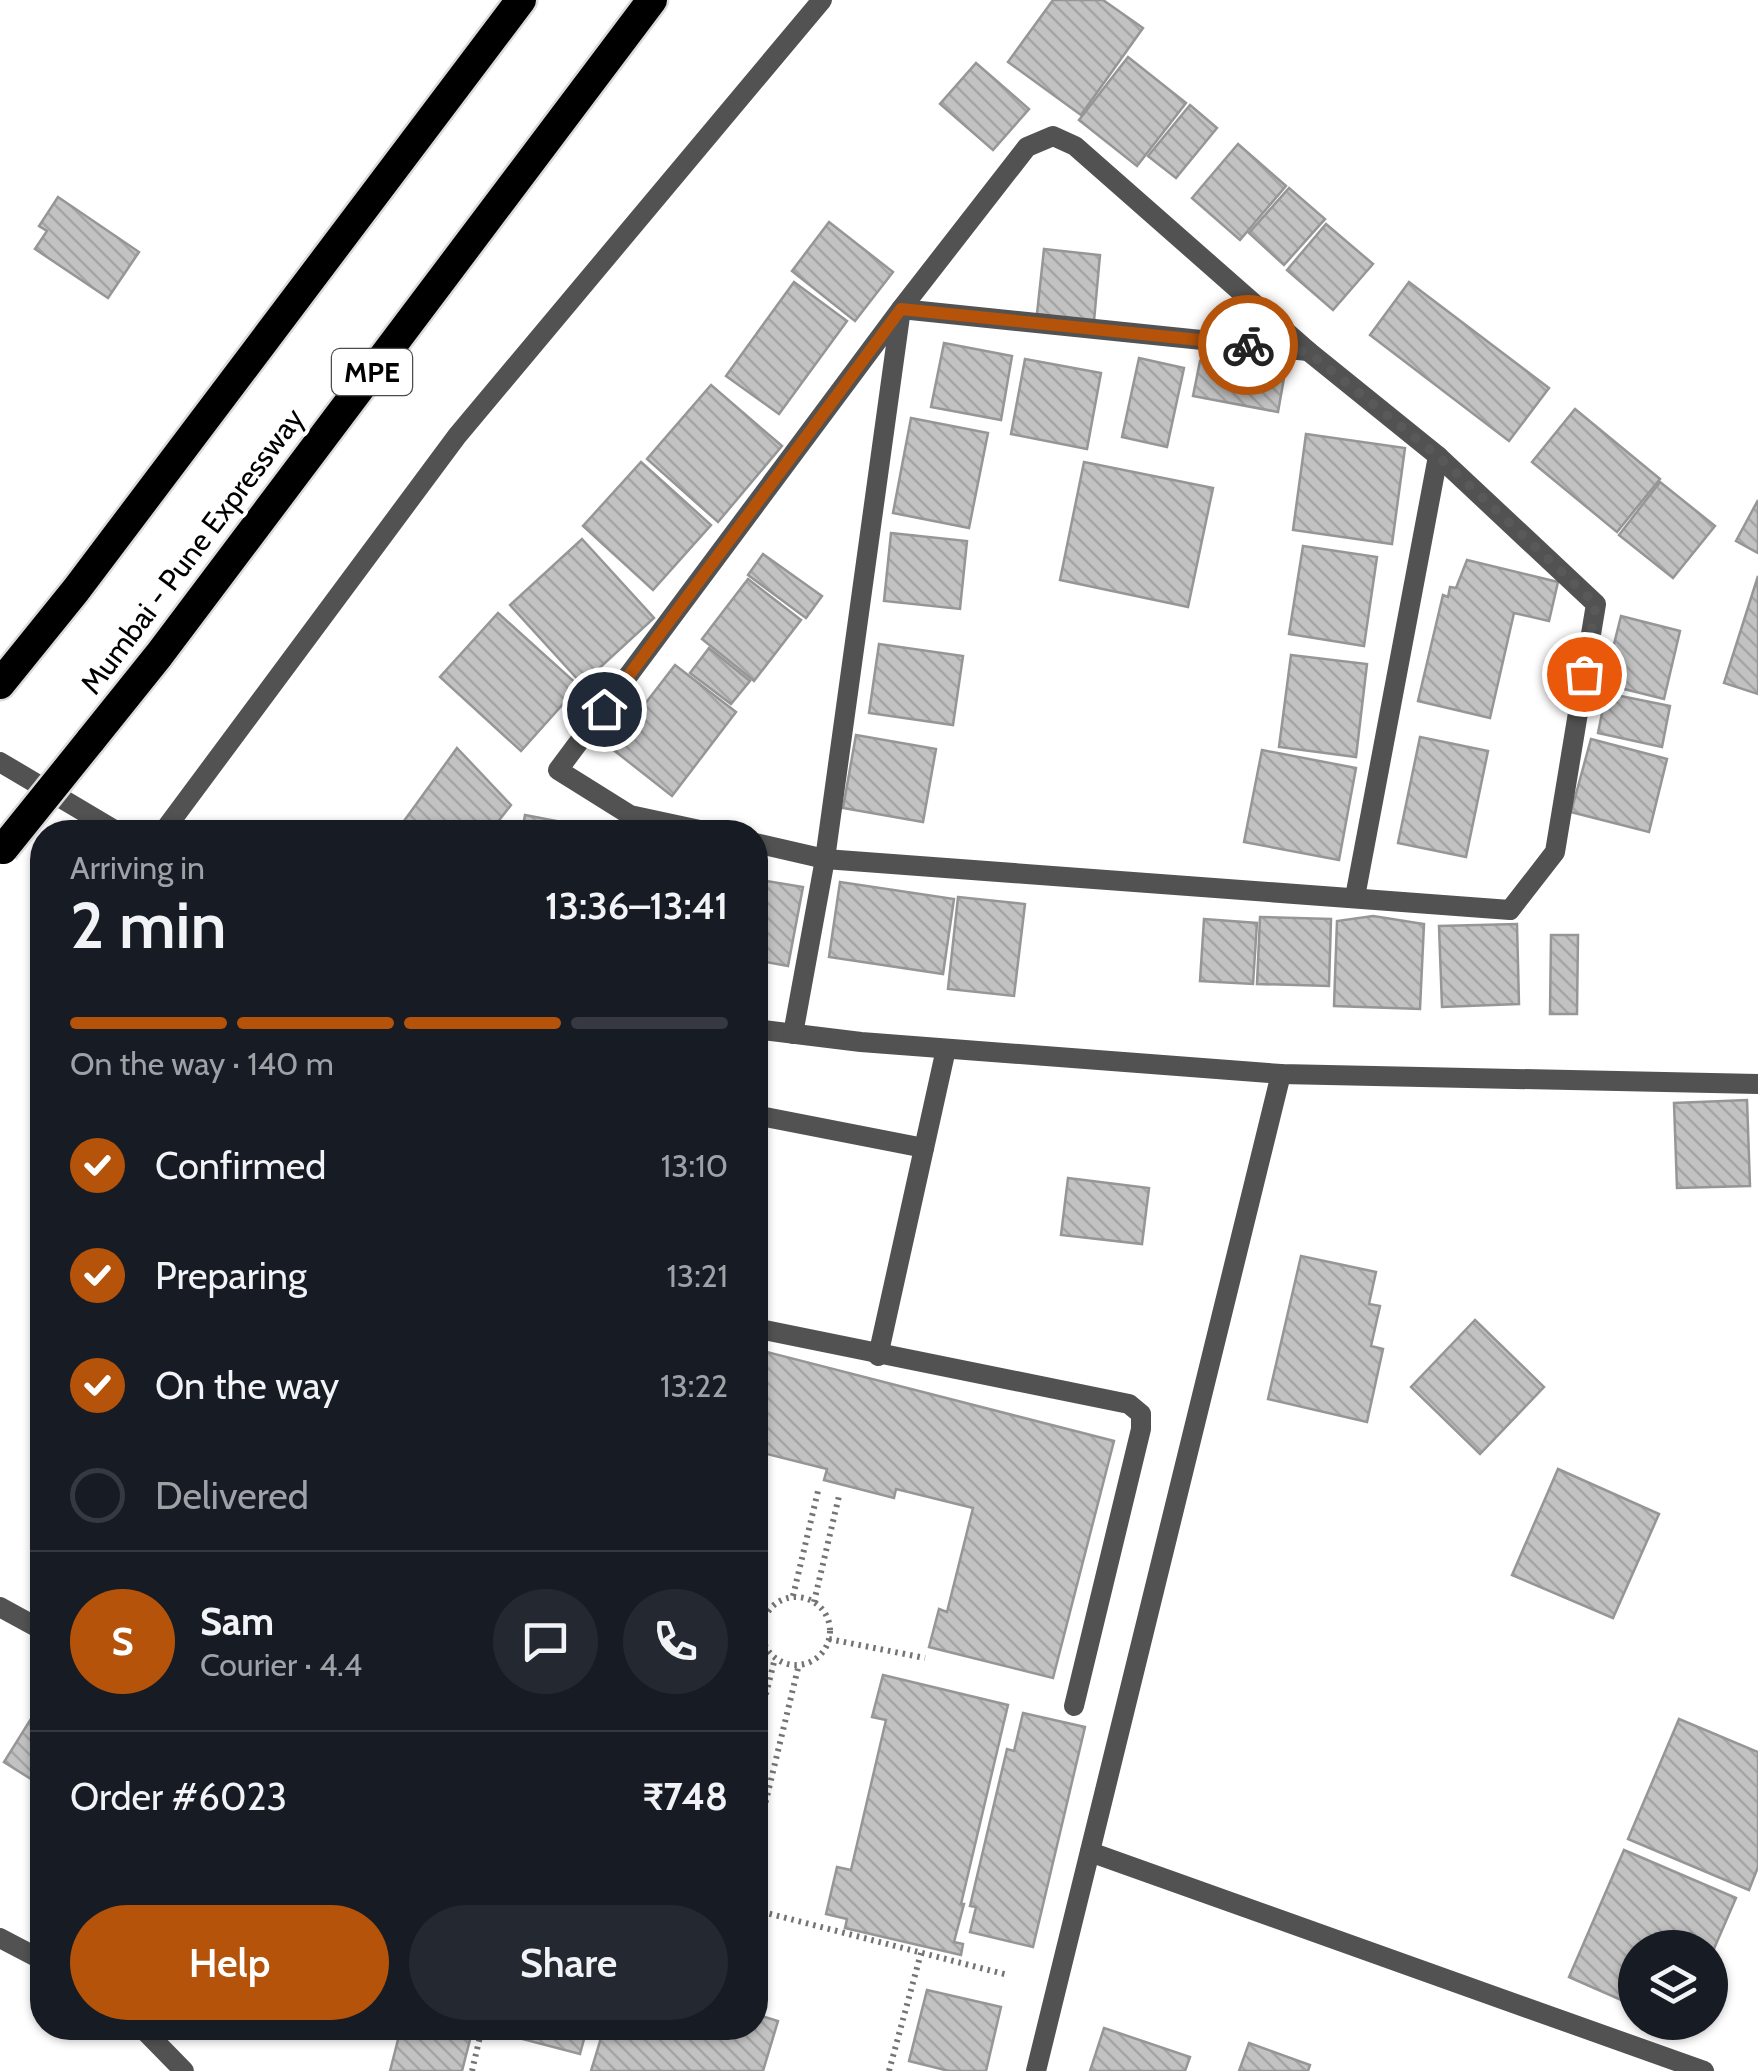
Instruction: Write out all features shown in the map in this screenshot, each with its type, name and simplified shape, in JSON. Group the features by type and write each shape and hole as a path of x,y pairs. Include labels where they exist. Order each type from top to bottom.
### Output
{"highway":[{"path":"0,684 76,590 520,0"},
{"name":"Mumbai - Pune Expressway","path":"2,851 159,655 652,0"}],"street":[{"path":"172,820 457,436 822,0"},
{"path":"653,820 630,815 558,770 901,309 1027,148 1053,136 1075,146 1308,352 1438,456 1596,604 1555,852 1510,910 825,859 768,846"},
{"path":"901,309 1308,352"},
{"path":"794,1034 825,859 901,309"},
{"path":"1355,897 1438,456"},
{"path":"0,762 98,820"},
{"path":"768,1031 1281,1074 1758,1084"},
{"path":"878,1356 946,1049"},
{"path":"1036,2071 1281,1074"},
{"path":"768,1118 924,1148"},
{"path":"768,1331 1129,1404 1141,1414 1141,1430 1074,1706"},
{"path":"0,1607 30,1623"},
{"path":"1090,1852 1704,2071"},
{"path":"0,1938 30,1954"},
{"path":"154,2040 184,2071"}],"path":[{"path":"793,1596 818,1492"},
{"path":"814,1602 840,1496"},
{"path":"768,1610 776,1602 793,1596 814,1602 830,1621 829,1639 815,1660 792,1666 775,1658 768,1649"},
{"path":"829,1639 925,1658"},
{"path":"768,1686 775,1658"},
{"path":"768,1792 799,1664"},
{"path":"768,1913 1008,1975"},
{"path":"889,2071 920,1952"},
{"path":"472,2071 479,2040"}],"building":[{"path":"1053,0 1103,0 1143,28 1081,115 1008,62"},
{"path":"1128,57 1186,103 1137,166 1079,120"},
{"path":"976,63 1029,109 993,150 940,104"},
{"path":"1190,105 1217,128 1176,178 1148,156"},
{"path":"1238,144 1286,186 1240,240 1192,198"},
{"path":"1289,188 1325,219 1284,265 1249,233"},
{"path":"58,197 139,252 108,298 35,249 47,231 39,226"},
{"path":"829,222 893,272 855,321 792,271"},
{"path":"1326,224 1373,264 1333,310 1287,270"},
{"path":"1044,249 1100,255 1094,321 1037,314"},
{"path":"794,282 847,321 779,414 726,376"},
{"path":"1409,282 1549,388 1509,441 1370,335"},
{"path":"944,343 1012,356 1001,420 931,407"},
{"path":"1139,358 1184,368 1167,447 1122,437"},
{"path":"1025,359 1101,373 1087,449 1011,434"},
{"path":"1200,361 1284,378 1278,412 1193,396"},
{"path":"711,385 782,446 718,522 647,459"},
{"path":"1575,409 1660,479 1617,532 1532,462"},
{"path":"911,418 988,433 969,528 893,513"},
{"path":"1306,434 1405,448 1392,544 1293,530"},
{"path":"641,462 711,525 653,590 583,526"},
{"path":"1084,462 1213,488 1188,607 1060,580"},
{"path":"1660,482 1715,526 1673,578 1619,535"},
{"path":"1758,500 1758,553 1736,541"},
{"path":"891,533 967,541 960,609 884,601"},
{"path":"582,539 654,618 582,684 510,605"},
{"path":"1303,546 1377,557 1364,646 1289,634"},
{"path":"763,554 822,596 806,618 748,575"},
{"path":"1467,560 1558,582 1549,621 1514,613 1490,718 1418,701 1443,595 1448,597 1450,587 1456,588"},
{"path":"1758,576 1758,694 1724,683"},
{"path":"748,579 801,620 754,681 702,639"},
{"path":"498,613 579,686 521,751 440,677"},
{"path":"1621,616 1680,631 1664,699 1604,684"},
{"path":"879,644 963,656 953,725 869,713"},
{"path":"709,648 750,681 731,704 690,673"},
{"path":"1291,655 1367,664 1356,757 1279,747"},
{"path":"675,665 736,712 672,796 611,748"},
{"path":"1606,693 1670,706 1662,747 1598,733"},
{"path":"856,735 936,749 923,822 843,808"},
{"path":"1420,737 1488,751 1466,857 1398,843"},
{"path":"1591,739 1667,759 1649,832 1571,812"},
{"path":"457,748 511,805 499,820 405,820"},
{"path":"1262,750 1356,768 1339,860 1244,842"},
{"path":"525,815 551,820 524,820"},
{"path":"768,881 803,887 788,966 768,962"},
{"path":"840,882 954,899 943,974 829,957"},
{"path":"958,897 1025,904 1014,996 948,989"},
{"path":"1373,916 1424,924 1420,1009 1334,1006 1337,921"},
{"path":"1260,917 1331,919 1329,986 1257,984"},
{"path":"1204,919 1257,923 1253,984 1200,981"},
{"path":"1517,924 1519,1004 1442,1007 1439,926"},
{"path":"1551,935 1578,935 1577,1014 1550,1014"},
{"path":"1747,1100 1750,1186 1677,1188 1674,1103"},
{"path":"1068,1178 1149,1188 1142,1244 1061,1235"},
{"path":"1301,1256 1376,1272 1369,1304 1380,1306 1371,1346 1383,1349 1367,1422 1268,1399"},
{"path":"1475,1320 1544,1387 1480,1454 1411,1387"},
{"path":"768,1352 1114,1441 1053,1678 929,1647 939,1609 947,1612 973,1508 896,1489 894,1498 824,1480 827,1469 768,1454"},
{"path":"1558,1469 1659,1514 1613,1618 1512,1575"},
{"path":"883,1675 1008,1705 961,1904 954,1942 963,1944 961,1955 845,1928 847,1919 826,1914 837,1867 851,1870 886,1720 872,1717"},
{"path":"1023,1713 1085,1727 1033,1947 970,1932 976,1907 970,1906 1007,1749 1014,1751"},
{"path":"1679,1719 1758,1752 1758,1867 1749,1890 1628,1839"},
{"path":"30,1720 30,1778 4,1762"},
{"path":"1624,1850 1736,1898 1722,1930 1618,1930 1618,1999 1569,1977"},
{"path":"927,1990 1001,2007 986,2071 949,2071 909,2061"},
{"path":"768,2018 778,2021 763,2071 591,2071 600,2040 768,2040"},
{"path":"1104,2028 1190,2057 1185,2071 1090,2071"},
{"path":"398,2040 470,2040 462,2071 390,2071"},
{"path":"526,2040 584,2040 580,2054"},
{"path":"1249,2043 1310,2065 1308,2071 1239,2071"}],"way so far":[{"path":"1248,345 1308,352 1438,456 1596,604 1584,674"}],"route":[{"path":"604,709 901,309 1248,345"}]}
